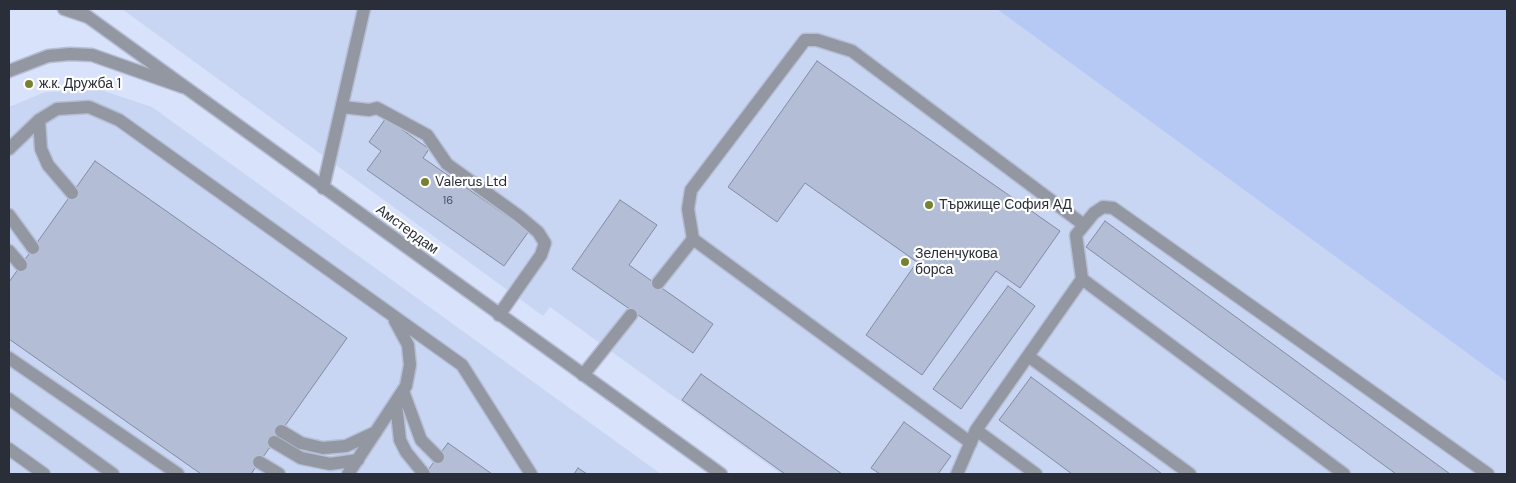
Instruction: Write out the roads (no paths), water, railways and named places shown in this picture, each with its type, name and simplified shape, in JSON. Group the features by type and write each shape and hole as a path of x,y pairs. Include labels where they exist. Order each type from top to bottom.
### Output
{"street":[{"path":"64,9 90,18"},
{"name":"Амстердам","path":"78,9 720,474"},
{"path":"323,188 342,107 361,11"},
{"path":"1036,474 973,436 693,239 688,209 691,190 805,40 817,40 852,51 1084,225"},
{"path":"9,71 48,56 92,55 190,90"},
{"path":"10,150 39,120 57,109 89,107 119,120 462,365 531,474"},
{"path":"342,107 369,110 377,108 427,135 447,164 538,232 545,243 541,255 499,315"},
{"path":"39,120 41,149 48,165 72,193"},
{"path":"957,474 973,436 1082,279 1076,235 1094,212 1103,207 1113,208 1488,474"},
{"path":"9,215 32,248"},
{"path":"658,283 693,239"},
{"path":"9,251 21,264"},
{"path":"1082,279 1344,474"},
{"path":"348,474 396,404 403,391 410,365 408,344 399,326 385,310"},
{"path":"583,375 632,315"},
{"path":"1028,356 1190,474"},
{"path":"9,358 178,474"},
{"path":"403,391 421,440 438,457"},
{"path":"9,399 113,474"},
{"path":"396,404 400,440 406,452 424,474"},
{"path":"281,431 301,443 323,448 346,446 376,432"},
{"path":"274,442 301,458 330,464 358,460"},
{"path":"9,449 44,474"},
{"path":"260,462 279,474"}],"place":[{"name":"ж.к. Дружба 1","path":"29,84"},
{"name":"Valerus Ltd","path":"425,182"},
{"name":"Тържище София АД","path":"929,205"},
{"name":"Зеленчукова борса","path":"905,262"}]}
